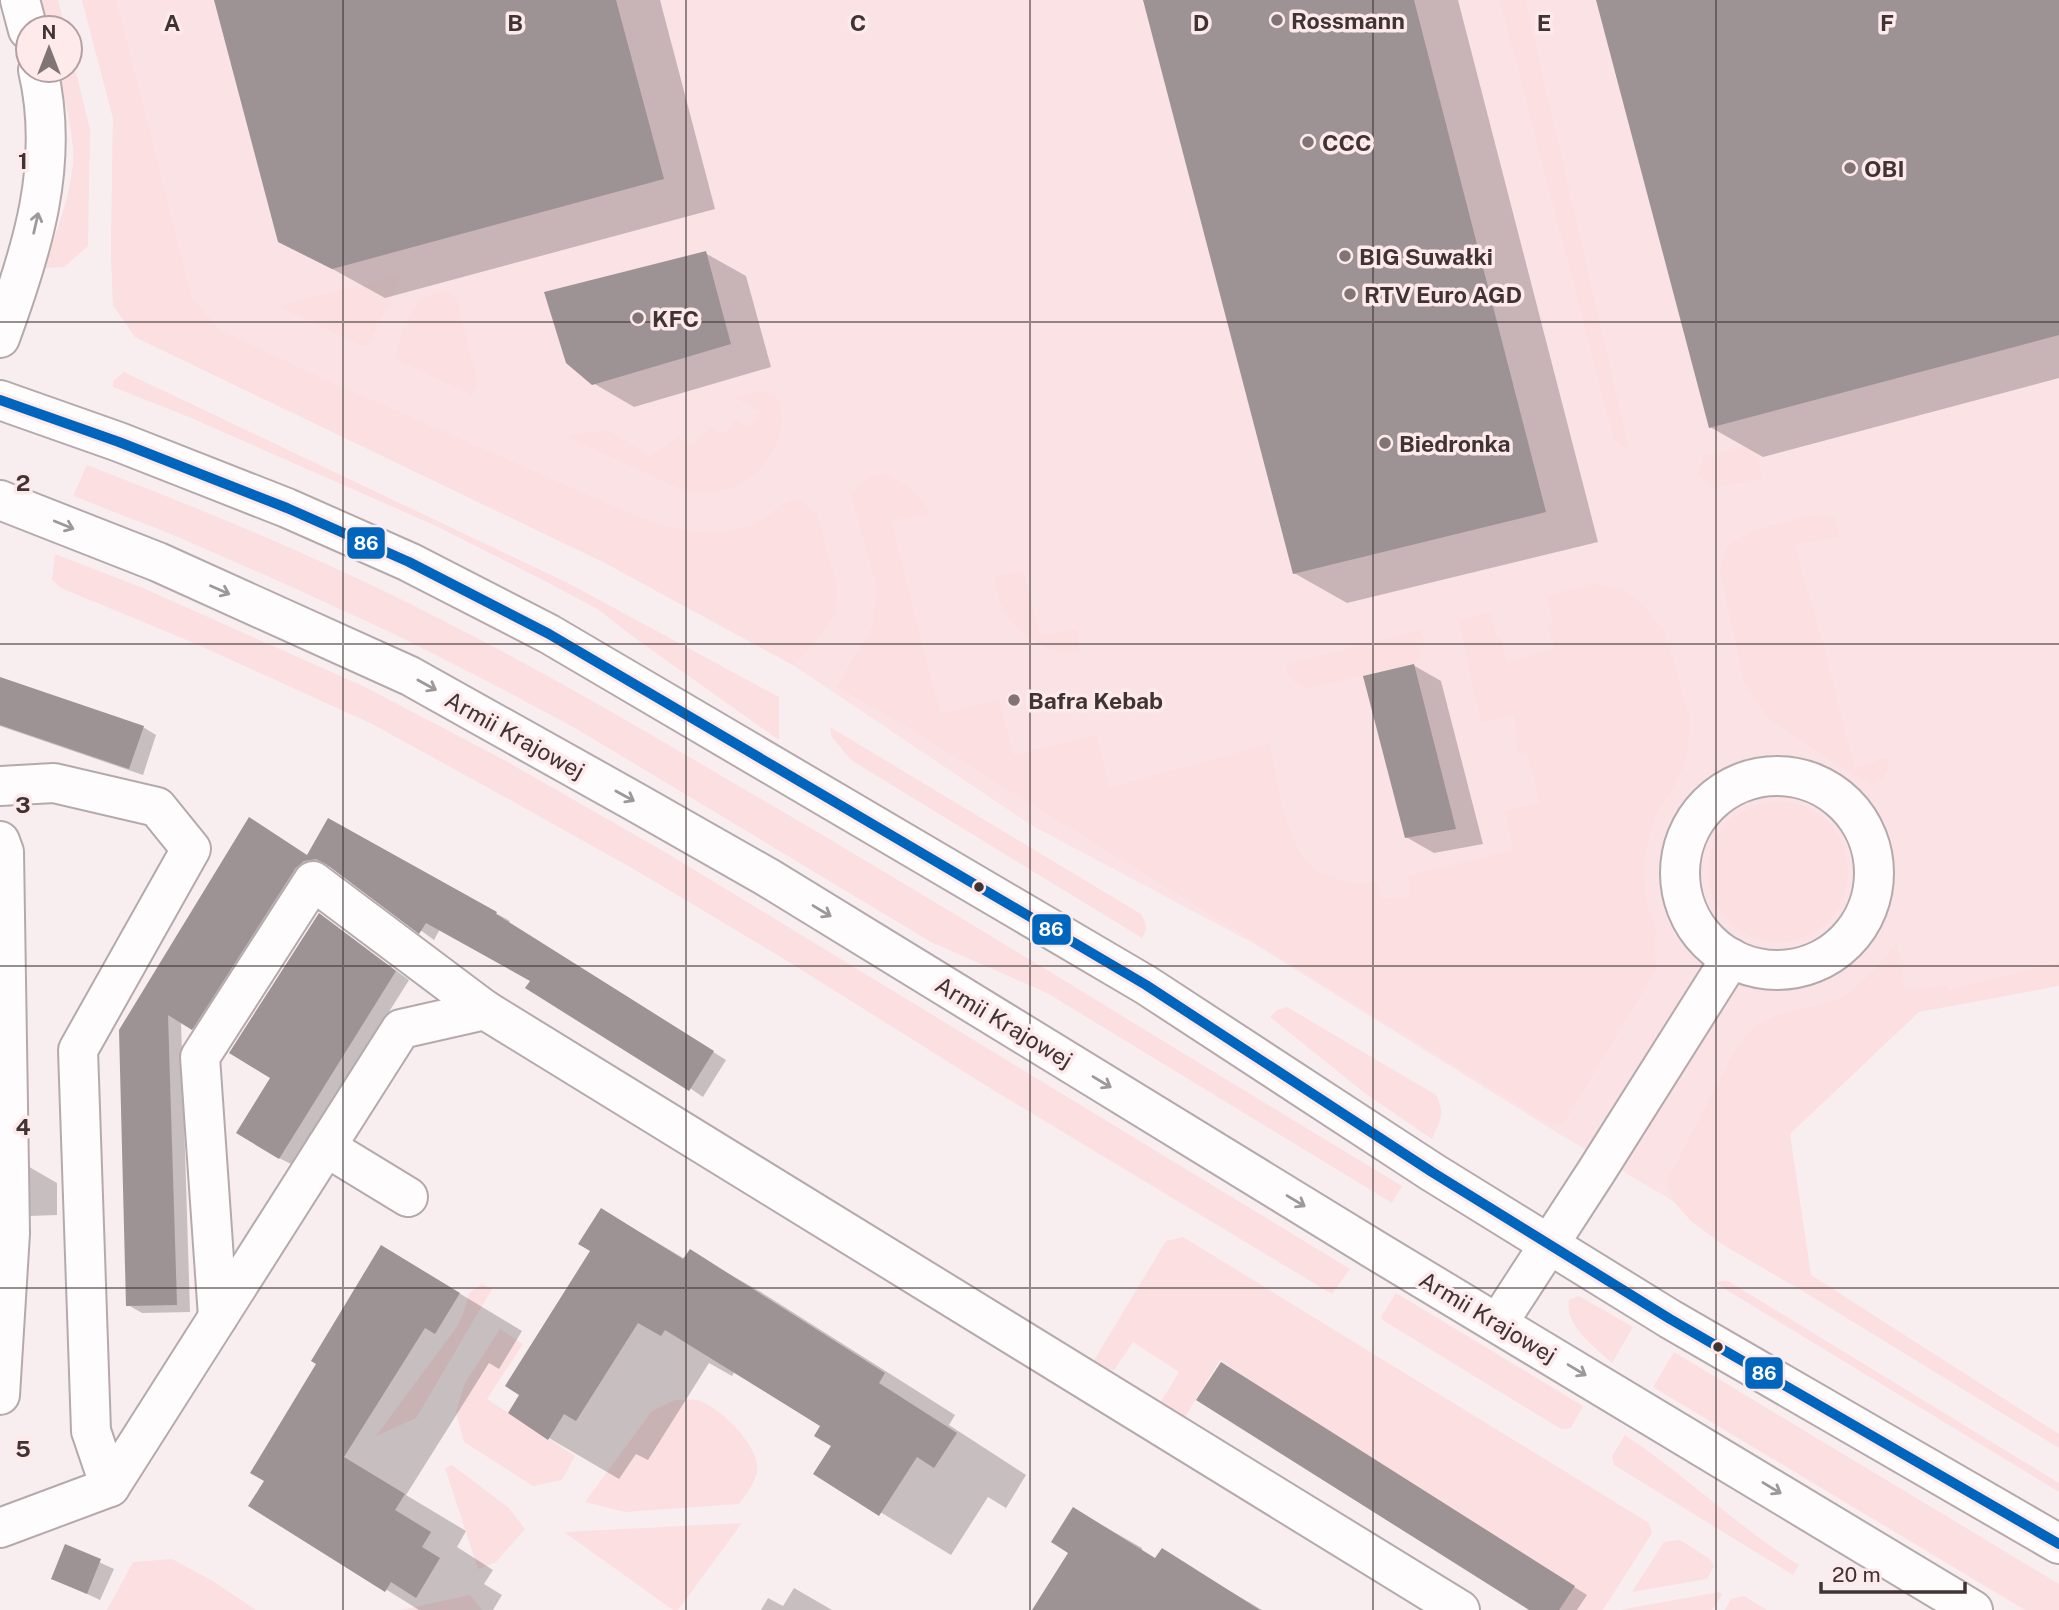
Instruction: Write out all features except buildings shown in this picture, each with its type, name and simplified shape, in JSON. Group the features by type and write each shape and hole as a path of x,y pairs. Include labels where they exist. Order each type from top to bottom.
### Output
{"street":[{"path":"0,338 18,289 36,226 44,184 47,132 40,84"},
{"path":"0,400 119,442 288,508 409,562 549,634 1146,985 1432,1172 1670,1319 2059,1544"},
{"name":"Armii Krajowej","path":"0,500 158,562 410,676 767,877 1380,1253 1973,1610"},
{"path":"1776,775 1802,779 1826,789 1847,805 1855,815 1872,850 1872,894 1864,915 1852,934 1836,950 1817,961 1796,968 1774,970 1752,967 1731,958 1708,941 1691,918 1682,891 1680,862 1688,835 1703,810 1724,791 1750,779 1776,775"},
{"path":"0,786 54,783 157,807 191,849 78,1049 91,1431 110,1487"},
{"path":"0,841 4,852 5,1233 0,1395"},
{"path":"218,1317 200,1057 313,881 485,1010 1460,1610"},
{"path":"1498,1323 1731,958"},
{"path":"0,1528 110,1487 401,1029 485,1010"},
{"path":"326,1147 408,1197"}],"shaded area":[{"path":"38,0 58,0 62,14 42,14"},
{"name":"BIG Suwałki","path":"82,0 2059,0 2059,971 1948,992 1781,1014 1735,1049 1666,1182 1673,1201 1556,1132 1251,942 1031,825 793,665 605,563 135,337 113,305 113,118"},
{"path":"82,0 116,0 192,299 220,330 308,372 661,525 707,533 739,529 798,499 816,513 837,585 836,612 820,636 793,665 605,563 135,337 113,305 113,118"},
{"path":"1500,0 1525,0 1629,450 1614,439"},
{"path":"60,84 79,84 90,130 88,246 64,267 41,268 58,227 71,177 73,149"},
{"path":"403,274 368,345 362,346 279,306"},
{"path":"448,291 456,298 477,382 472,395 396,359 402,332 416,305 430,295"},
{"path":"124,372 568,583 779,697 779,740 599,610 434,525 189,417 113,387 113,381"},
{"path":"764,391 775,394 780,405 777,441 772,453 756,473 740,485 726,490 687,492 566,436 608,430 650,457 678,437 694,445 709,427 725,434 736,420 750,428 760,411 734,397"},
{"path":"1756,443 1762,478 1711,488 1698,475 1704,456"},
{"path":"87,465 310,556 440,619 557,681 913,889 1402,1186 1392,1203 1047,993 931,942 575,728 487,681 283,583 171,534 73,496"},
{"path":"884,473 918,496 924,502 929,515 891,520 940,714 998,700 1014,755 1096,735 1109,788 1269,744 1289,830 1305,860 1317,871 1340,880 1377,882 1382,899 1411,897 1408,876 1514,850 1505,811 1540,802 1527,752 1518,753 1514,714 1481,723 1459,620 1490,612 1496,638 1500,638 1507,663 1555,648 1548,626 1553,623 1546,596 1593,584 1621,589 1644,605 1666,635 1690,721 1683,767 1657,811 1643,861 1646,902 1656,929 1654,950 1657,968 1565,1121 1554,1125 1538,1117 907,727 837,687 872,628 877,587 851,495 865,481"},
{"path":"1809,516 1834,517 1839,537 1794,544 1823,644 1854,768 1887,758 1889,767 1884,777 1872,783 1855,775 1770,719 1744,682 1720,570 1728,546 1754,530"},
{"path":"55,554 143,588 365,687 506,761 665,852 1350,1269 1332,1294 993,1090 784,959 637,871 494,791 372,724 194,643 61,588 52,580"},
{"path":"1024,571 1040,635 1077,630 1079,652 1064,652 1034,641 1011,620 1002,607 995,577"},
{"path":"1420,630 1424,640 1414,664 1308,688 1292,680 1286,670 1285,665"},
{"path":"830,727 1141,914 1146,926 1142,938 851,760 831,736"},
{"path":"1778,802 1805,807 1828,822 1843,845 1848,872 1843,899 1828,922 1805,937 1778,942 1751,937 1728,922 1713,899 1708,872 1713,845 1728,822 1751,807"},
{"path":"1897,941 1904,987 1909,990 1947,985 1949,990 2059,962 2059,986 1919,1012 1790,1134 1811,1275 2059,1434 2059,1448 1723,1245 1691,1221 1673,1201 1666,1182 1735,1049 1756,1025 1781,1014 1838,1000 1852,991 1878,966"},
{"path":"1287,1007 1436,1095 1441,1113 1432,1139 1366,1094 1270,1017 1277,1010"},
{"path":"1183,1237 1649,1523 1652,1533 1603,1610 1558,1610 1308,1419 1220,1360 1185,1417 1160,1403 1179,1372 1133,1342 1114,1370 1090,1367 1166,1241"},
{"path":"1728,1281 2059,1483 2059,1492 1715,1283"},
{"path":"482,1284 492,1289 416,1418 376,1436 456,1328 469,1293"},
{"path":"1396,1293 1583,1406 1571,1428 1561,1429 1384,1321 1381,1317"},
{"path":"1579,1296 1633,1327 1612,1363 1582,1335 1571,1318 1569,1300"},
{"path":"500,1329 523,1344 487,1399 575,1456 562,1480 533,1486 464,1442 456,1411 465,1383"},
{"path":"1674,1352 2059,1584 2059,1610 2025,1610 1653,1387"},
{"path":"675,1400 697,1400 716,1410 737,1429 753,1451 757,1462 756,1475 739,1504 625,1512 585,1502 652,1411"},
{"path":"1625,1435 1799,1565 1793,1575 1614,1465 1612,1456"},
{"path":"452,1465 509,1508 525,1529 495,1563 478,1569 445,1468"},
{"path":"742,1523 678,1610 673,1610 564,1532"},
{"path":"1680,1540 1710,1559 1714,1566 1707,1579 1632,1592 1664,1542"},
{"path":"172,1559 211,1580 256,1610 107,1610 133,1562"},
{"path":"1719,1592 1722,1594 1712,1610 1619,1610"},
{"path":"470,1595 482,1610 401,1610"},
{"path":"1744,1596 1767,1610 1725,1610 1731,1599"}],"transit line":[{"name":"86","path":"0,400 119,442 287,508 409,562 549,634 1146,985 1432,1172 1670,1319 2059,1544"}],"place":[{"name":"Rossmann","path":"1277,20"},
{"name":"CCC","path":"1308,142"},
{"name":"OBI","path":"1850,168"},
{"name":"BIG Suwałki","path":"1345,256"},
{"name":"RTV Euro AGD","path":"1350,294"},
{"name":"KFC","path":"638,318"},
{"name":"Biedronka","path":"1385,443"},
{"name":"Bafra Kebab","path":"1014,700"}]}
